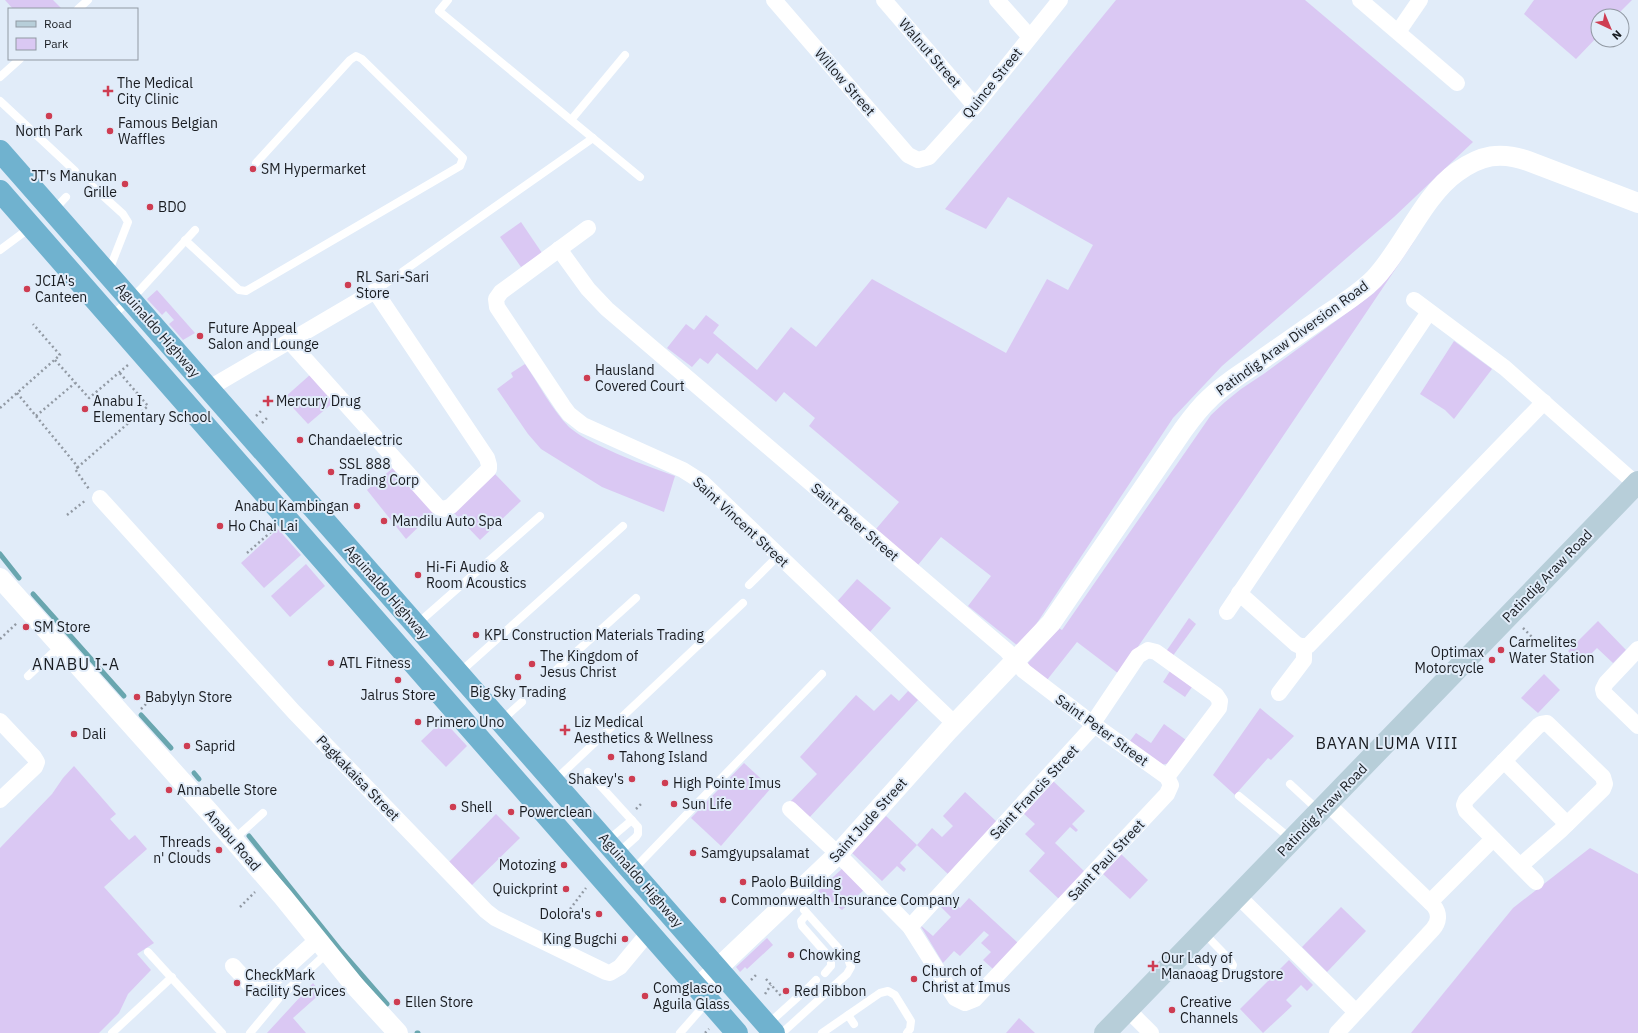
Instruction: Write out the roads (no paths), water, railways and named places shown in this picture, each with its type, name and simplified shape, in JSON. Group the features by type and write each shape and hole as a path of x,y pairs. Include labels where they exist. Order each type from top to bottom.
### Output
{"highway":[{"name":"Aguinaldo Highway","path":"0,151 60,204 108,273 130,299 774,1030"},
{"name":"Aguinaldo Highway","path":"0,192 736,1033"}],"main road":[{"name":"Patindig Araw Road","path":"1105,1033 1239,897 1637,483"}],"street":[{"name":"Willow Street","path":"774,0 908,155 918,160"},
{"name":"Walnut Street","path":"884,0 975,106"},
{"path":"997,0 1030,37"},
{"name":"Quince Street","path":"918,160 929,157 975,106 1060,0"},
{"path":"1360,0 1457,83"},
{"path":"1398,32 1420,0"},
{"name":"Patindig Araw Diversion Road","path":"1015,661 1057,615 1178,436 1211,396 1234,378 1364,288 1383,268 1438,190 1457,172 1482,158 1496,155 1509,156 1528,161 1638,203"},
{"path":"559,249 588,228"},
{"name":"Saint Peter Street","path":"559,249 600,303 626,319 1007,651 1024,671 1093,724 1167,777"},
{"name":"Saint Vincent Street","path":"559,249 501,292 496,299 497,307 563,406 573,417 591,429 694,476 778,556 858,638 955,724"},
{"path":"209,389 289,341 375,291 489,461 488,469 448,508 438,507 289,341"},
{"path":"1414,300 1500,363 1637,483"},
{"path":"1227,612 1429,312"},
{"path":"1304,647 1311,643 1544,402"},
{"name":"Pagkakaisa Street","path":"93,497 294,712 490,914 610,973 616,971 620,967 649,932"},
{"name":"Anabu Road","path":"0,578 224,838 267,880 355,986 398,1033"},
{"path":"1239,594 1296,644 1304,647"},
{"path":"1279,693 1304,660 1304,647"},
{"path":"1638,649 1606,683 1603,689 1604,693 1638,726"},
{"name":"Saint Francis Street","path":"910,926 1089,731 1138,656 1148,650 1156,652 1216,695 1220,701 1219,708 1167,777"},
{"name":"Saint Jude Street","path":"703,994 718,968 838,854 955,724 1015,661"},
{"path":"0,721 34,757 36,762 35,767 0,800"},
{"path":"1520,866 1603,790 1605,784 1602,777 1547,723 1540,724 1466,800 1464,805 1466,811 1493,839 1520,866 1536,882"},
{"path":"1504,760 1567,824"},
{"name":"Saint Paul Street","path":"910,926 956,998 965,1003 975,999 1167,794 1171,785 1167,777"},
{"path":"1324,808 1430,902 1438,913 1438,922 1436,926 1337,1033"},
{"path":"790,809 838,854 910,926"},
{"path":"1430,902 1493,839"},
{"path":"1239,897 1356,1012"},
{"path":"233,966 255,990 262,990 322,946"},
{"path":"1128,1010 1151,1033"}],"lane":[{"path":"79,8 88,0"},
{"path":"448,0 439,11 640,177"},
{"path":"571,120 625,55"},
{"path":"186,240 239,290 246,291 462,164 463,158 359,57 353,57 256,163"},
{"path":"0,77 19,60"},
{"path":"0,101 75,171"},
{"path":"375,291 593,138"},
{"path":"92,186 123,214 128,222 108,273"},
{"path":"0,250 31,227"},
{"path":"110,317 140,290 195,230"},
{"path":"416,624 540,516"},
{"path":"459,673 623,526"},
{"path":"749,585 778,556"},
{"path":"556,671 636,598"},
{"path":"554,781 742,604"},
{"path":"28,676 60,646"},
{"path":"632,870 822,674"},
{"path":"501,721 522,702"},
{"path":"588,772 638,827 638,834 612,847"},
{"path":"1290,784 1324,808"},
{"path":"1238,796 1293,840"},
{"path":"224,838 262,813"},
{"path":"612,847 632,820"},
{"path":"774,1030 847,974 851,967 848,959 806,912 801,921 802,926 831,959 831,966 824,973"},
{"path":"1187,950 1214,977 1218,979 1224,977 1231,970 1233,965 1230,960 1220,952 1204,933"},
{"path":"250,1033 322,946"},
{"path":"148,952 222,1033"},
{"path":"112,1033 172,977"},
{"path":"807,988 816,980"},
{"path":"822,1033 880,993 888,991 895,995 911,1021 910,1029 907,1033"},
{"path":"680,1033 703,994"},
{"path":"774,1030 799,996"},
{"path":"848,1015 854,1024"}],"waterway":[{"path":"0,554 19,578"},
{"path":"33,594 124,696"},
{"path":"141,715 171,748"},
{"path":"194,773 199,779"},
{"path":"249,836 341,951 387,1004"}],"place":[{"name":"The Medical City Clinic","path":"108,91"},
{"name":"North Park","path":"49,116"},
{"name":"Famous Belgian Waffles","path":"110,131"},
{"name":"SM Hypermarket","path":"253,169"},
{"name":"JT's Manukan Grille","path":"125,184"},
{"name":"BDO","path":"150,207"},
{"name":"RL Sari-Sari Store","path":"348,285"},
{"name":"JCIA's Canteen","path":"27,289"},
{"name":"Future Appeal Salon and Lounge","path":"200,336"},
{"name":"Hausland Covered Court","path":"587,378"},
{"name":"Mercury Drug","path":"268,401"},
{"name":"Anabu I Elementary School","path":"85,409"},
{"name":"Chandaelectric","path":"300,440"},
{"name":"SSL 888 Trading Corp","path":"331,472"},
{"name":"Anabu Kambingan","path":"357,506"},
{"name":"Mandilu Auto Spa","path":"384,521"},
{"name":"Ho Chai Lai","path":"220,526"},
{"name":"Hi-Fi Audio & Room Acoustics","path":"418,575"},
{"name":"SM Store","path":"26,627"},
{"name":"KPL Construction Materials Trading","path":"476,635"},
{"name":"Carmelites Water Station","path":"1501,650"},
{"name":"Optimax Motorcycle","path":"1492,660"},
{"name":"ATL Fitness","path":"331,663"},
{"name":"The Kingdom of Jesus Christ","path":"532,664"},
{"name":"Big Sky Trading","path":"518,677"},
{"name":"Jalrus Store","path":"398,680"},
{"name":"Babylyn Store","path":"137,697"},
{"name":"Primero Uno","path":"418,722"},
{"name":"Liz Medical Aesthetics & Wellness","path":"565,730"},
{"name":"Dali","path":"74,734"},
{"name":"Saprid","path":"187,746"},
{"name":"Tahong Island","path":"611,757"},
{"name":"Shakey's","path":"632,779"},
{"name":"High Pointe Imus","path":"665,783"},
{"name":"Annabelle Store","path":"169,790"},
{"name":"Sun Life","path":"674,804"},
{"name":"Shell","path":"453,807"},
{"name":"Powerclean","path":"511,812"},
{"name":"Threads n' Clouds","path":"219,850"},
{"name":"Samgyupsalamat","path":"693,853"},
{"name":"Motozing","path":"564,865"},
{"name":"Paolo Building","path":"743,882"},
{"name":"Quickprint","path":"566,889"},
{"name":"Commonwealth Insurance Company","path":"723,900"},
{"name":"Dolora's","path":"599,914"},
{"name":"King Bugchi","path":"625,939"},
{"name":"Chowking","path":"791,955"},
{"name":"Our Lady of Manaoag Drugstore","path":"1153,966"},
{"name":"Church of Christ at Imus","path":"914,979"},
{"name":"CheckMark Facility Services","path":"237,983"},
{"name":"Red Ribbon","path":"786,991"},
{"name":"Comglasco Aguila Glass","path":"645,996"},
{"name":"Ellen Store","path":"397,1002"},
{"name":"Creative Channels","path":"1172,1010"}],"district":[{"name":"ANABU I-A","path":"76,664"},
{"name":"BAYAN LUMA VIII","path":"1387,743"}]}
